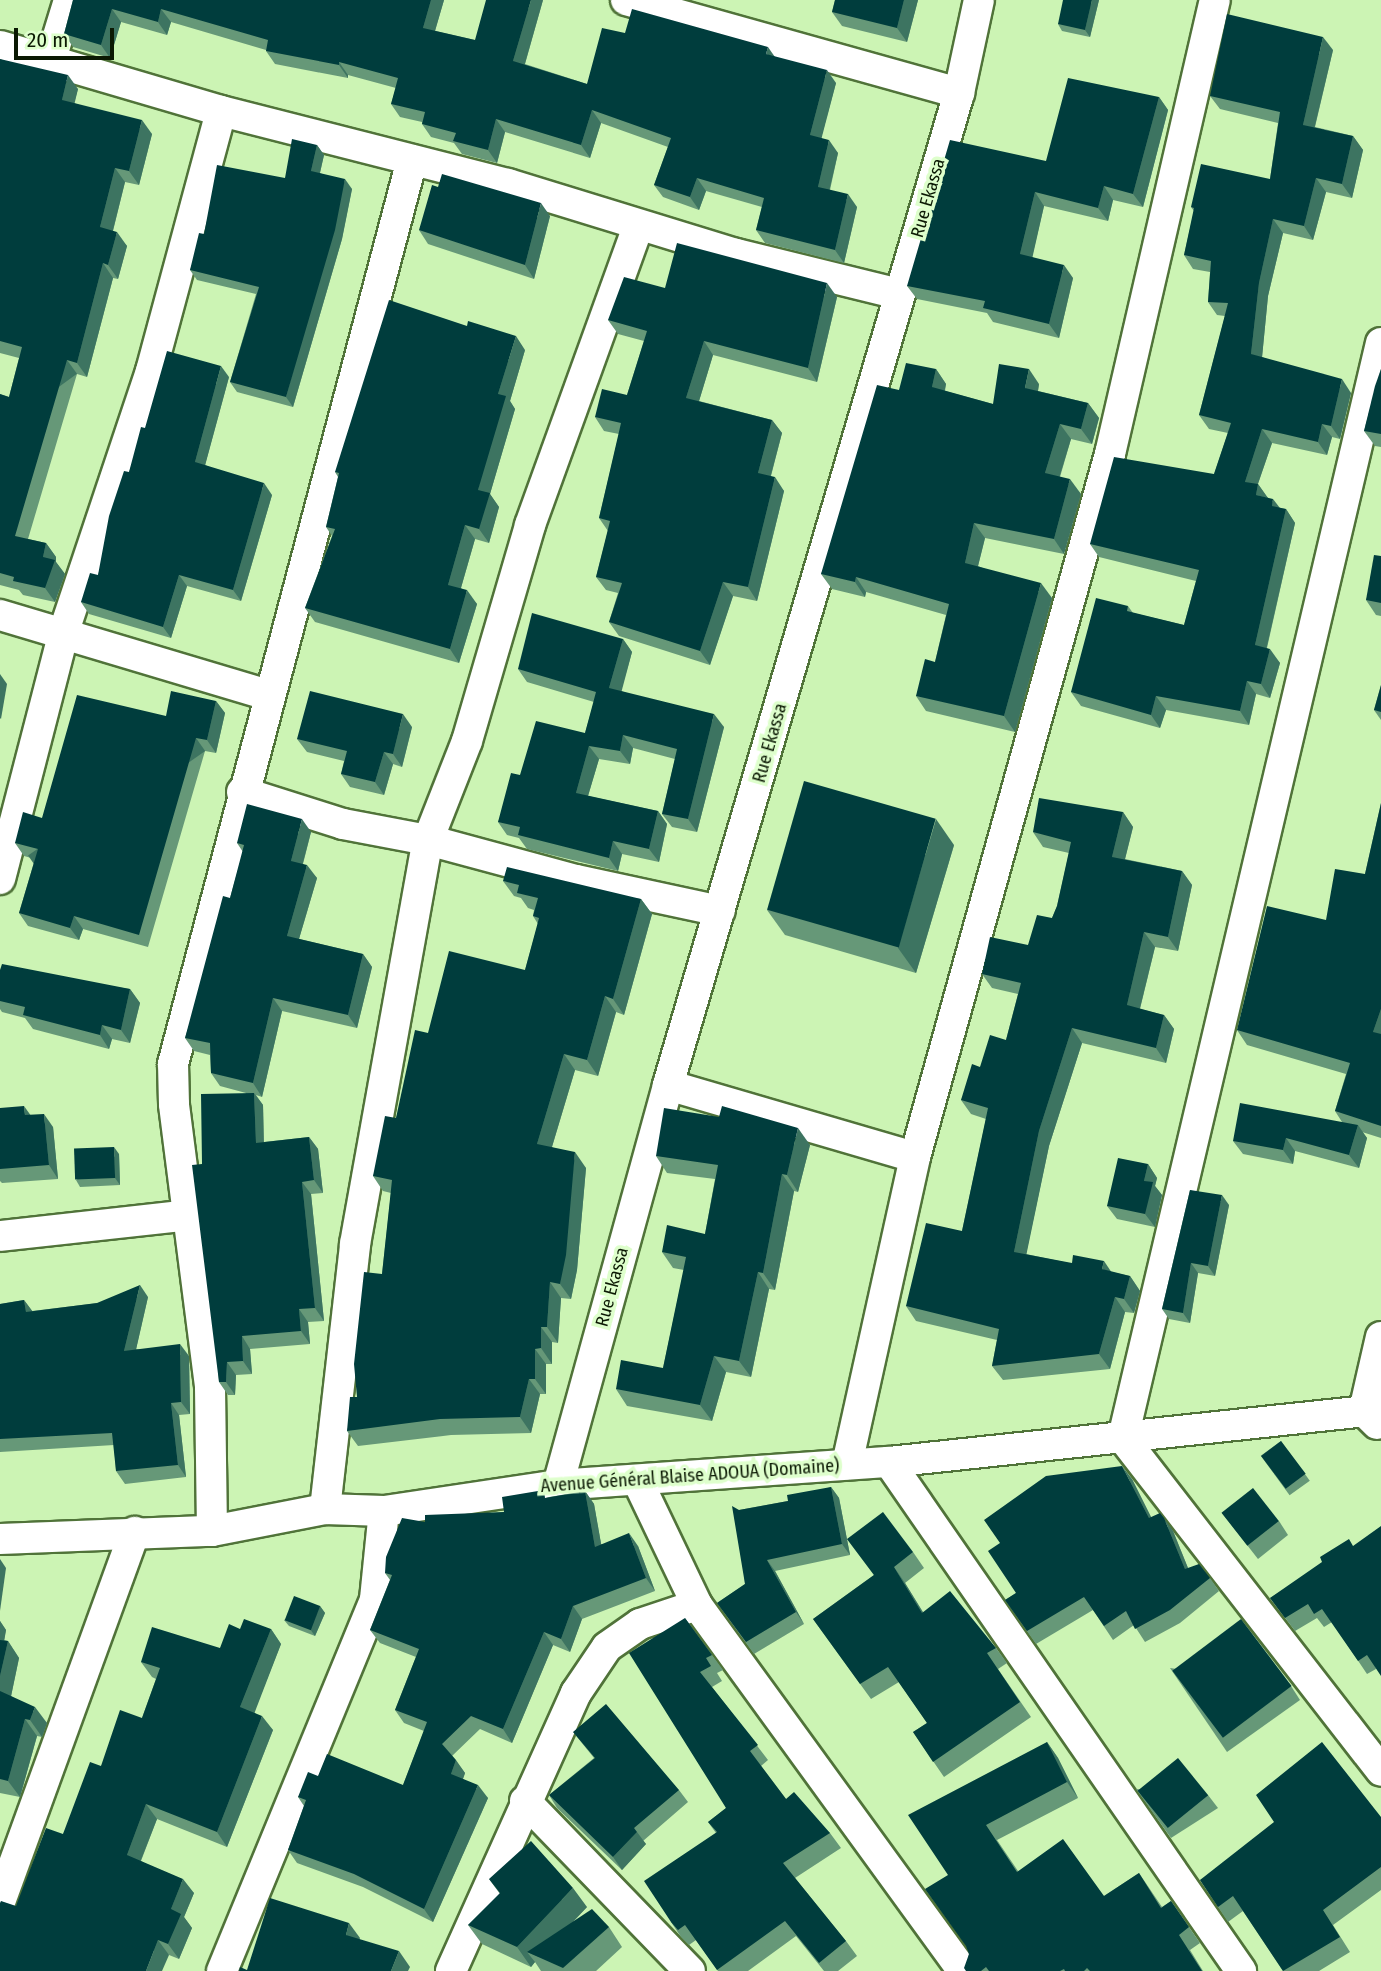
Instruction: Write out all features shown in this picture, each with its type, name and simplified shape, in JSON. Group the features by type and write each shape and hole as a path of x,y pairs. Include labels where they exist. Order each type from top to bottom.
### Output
{"street":[{"path":"51,59 69,0"},
{"path":"626,0 959,93"},
{"name":"Rue Ekassa","path":"558,1485 668,1085 959,93 979,0"},
{"path":"847,1464 915,1157 1110,454 1215,0"},
{"path":"0,46 221,111 412,160 638,226 899,295"},
{"path":"0,879 64,631 151,371 221,111"},
{"path":"212,1531 210,1386 174,1104 173,1063 242,792 412,160"},
{"path":"325,1509 355,1244 428,840 467,741 530,525 638,226"},
{"path":"1381,343 1122,1438 1381,1771"},
{"path":"0,615 64,631 268,695"},
{"path":"242,792 343,824 428,840 576,880 720,911"},
{"path":"668,1085 915,1157"},
{"path":"0,1236 189,1215"},
{"path":"1375,1416 1381,1337"},
{"name":"Avenue Général Blaise ADOUA (Domaine)","path":"0,1539 212,1531 325,1509 384,1511 558,1485 638,1482 729,1470 889,1462 1375,1416"},
{"path":"889,1462 1241,1971"},
{"path":"638,1482 697,1605 963,1971"},
{"path":"222,1971 375,1599 384,1511"},
{"path":"0,1902 135,1532"},
{"path":"451,1971 524,1801 576,1693 607,1647 640,1624 697,1605"},
{"path":"524,1801 690,1971"}],"building":[{"path":"73,0 431,0 423,28 475,40 486,0 531,0 513,61 587,84 602,28 625,33 632,9 768,47 766,54 827,70 810,135 829,140 818,187 848,194 835,250 756,230 764,198 697,178 690,197 654,185 671,138 592,110 581,145 496,119 488,150 453,141 456,133 422,124 425,112 391,104 398,78 339,62 339,65 266,51 268,40 161,9 158,22 112,9 101,45 64,34"},
{"path":"835,0 904,0 897,28 832,12"},
{"path":"1063,0 1092,0 1085,30 1058,24"},
{"path":"1227,14 1323,37 1303,125 1353,136 1342,184 1316,178 1304,226 1273,219 1259,283 1251,354 1342,379 1331,426 1322,424 1318,442 1262,429 1245,482 1258,484 1256,495 1273,499 1272,506 1286,509 1255,645 1270,649 1261,684 1247,681 1240,711 1156,696 1151,715 1071,692 1096,598 1128,606 1127,611 1184,625 1199,570 1090,544 1114,457 1214,474 1231,423 1199,415 1228,303 1208,302 1211,261 1184,255 1194,208 1191,207 1201,164 1270,179 1280,112 1210,96"},
{"path":"0,59 68,75 62,100 142,120 129,171 115,168 100,227 117,232 108,265 103,263 77,363 67,360 15,536 46,543 43,557 55,560 45,588 13,581 14,577 0,573 0,394 9,397 22,347 0,341"},
{"path":"1068,78 1159,97 1133,194 1104,186 1098,208 1035,192 1020,254 1064,265 1049,324 983,308 985,301 907,286 950,140 1046,161"},
{"path":"292,139 317,145 311,171 345,179 335,230 286,397 230,382 259,287 190,270 199,233 204,234 217,165 285,178"},
{"path":"442,174 541,203 525,265 419,230 432,185 438,187"},
{"path":"677,243 827,283 808,368 704,341 686,398 772,420 758,473 775,477 748,587 723,582 700,651 609,622 622,583 596,577 610,521 599,518 621,423 595,417 602,389 627,395 647,331 608,320 624,277 665,288"},
{"path":"389,300 467,326 468,321 516,336 498,394 506,396 478,490 490,493 479,529 465,525 448,585 467,590 450,649 305,608 335,529 326,527 339,473 335,472"},
{"path":"167,351 221,366 195,462 264,483 233,590 179,575 163,627 81,602 90,573 98,575 109,516 124,471 129,472 141,427 145,428"},
{"path":"906,363 936,369 932,387 993,404 999,364 1029,369 1025,388 1088,403 1081,429 1060,424 1045,473 1070,479 1054,539 974,523 965,563 1041,583 1004,716 916,696 925,659 935,662 949,604 856,577 855,582 821,574 877,385 899,390"},
{"path":"1381,369 1381,434 1364,431"},
{"path":"1374,555 1381,556 1381,603 1366,600"},
{"path":"532,613 623,639 609,688 714,714 688,819 662,814 677,749 623,735 620,751 589,746 576,793 658,811 649,849 613,841 609,858 518,835 520,827 498,822 511,773 520,775 536,721 585,733 596,692 518,669"},
{"path":"1381,685 1381,712 1374,710"},
{"path":"171,691 216,701 207,740 196,738 139,935 74,916 70,928 19,913 38,849 15,843 23,812 42,818 77,695 166,716"},
{"path":"310,691 403,714 393,754 384,752 375,782 341,774 347,751 297,739"},
{"path":"804,781 936,819 899,948 767,910"},
{"path":"1039,798 1123,812 1112,857 1182,871 1168,937 1144,932 1127,1005 1164,1015 1156,1048 1072,1028 1039,1131 1014,1252 1072,1263 1073,1255 1104,1261 1102,1269 1130,1276 1124,1299 1115,1297 1099,1354 992,1366 999,1329 906,1306 926,1223 962,1231 988,1108 961,1100 972,1064 980,1067 990,1035 1006,1040 1021,983 982,974 990,937 1028,945 1037,915 1052,918 1057,906 1071,842 1033,832"},
{"path":"1381,803 1381,1009 1373,1032 1381,1034 1381,1126 1335,1111 1350,1063 1237,1030 1267,906 1326,920 1335,869 1365,874"},
{"path":"247,804 302,819 291,861 307,865 287,936 363,954 348,1015 273,998 253,1083 211,1073 210,1043 185,1038 223,896 230,898 244,845 237,843"},
{"path":"507,867 641,899 613,999 605,996 587,1060 564,1054 537,1144 575,1152 566,1255 560,1284 550,1282 547,1327 541,1327 541,1348 535,1349 535,1379 529,1379 520,1417 440,1419 347,1431 350,1397 357,1397 354,1364 364,1272 382,1274 392,1180 373,1176 385,1116 396,1118 415,1030 428,1033 449,951 525,970 539,918 533,916 538,898 517,893 519,885 503,881"},
{"path":"2,964 130,989 121,1030 102,1025 100,1035 23,1015 25,1007 0,1001"},
{"path":"254,1093 256,1143 309,1137 314,1180 302,1182 315,1308 299,1309 301,1331 242,1336 243,1361 227,1362 226,1382 219,1382 192,1165 202,1164 201,1094"},
{"path":"1240,1103 1358,1125 1349,1155 1286,1138 1283,1150 1233,1141"},
{"path":"24,1106 25,1115 44,1114 49,1165 0,1169 0,1108"},
{"path":"722,1106 798,1128 787,1175 782,1174 763,1273 758,1272 739,1361 714,1356 700,1405 616,1389 621,1360 663,1368 686,1257 662,1252 667,1225 705,1234 718,1165 656,1156 664,1108 719,1117"},
{"path":"114,1147 115,1178 75,1179 74,1148"},
{"path":"1118,1158 1148,1164 1144,1181 1153,1182 1145,1214 1107,1206"},
{"path":"1190,1190 1222,1195 1208,1266 1191,1263 1183,1313 1162,1309"},
{"path":"140,1285 124,1351 180,1344 181,1402 171,1403 178,1465 116,1471 112,1433 0,1439 0,1304 24,1300 26,1312 97,1303"},
{"path":"1281,1441 1306,1474 1286,1489 1261,1456"},
{"path":"1122,1466 1149,1518 1160,1513 1164,1518 1185,1569 1199,1564 1210,1578 1170,1610 1135,1629 1126,1611 1104,1626 1084,1597 1027,1631 1005,1600 1016,1593 988,1551 1000,1543 984,1520 1046,1476"},
{"path":"831,1487 842,1544 767,1560 796,1612 746,1642 717,1603 745,1584 732,1506 739,1510 788,1501 787,1495"},
{"path":"1253,1488 1279,1521 1247,1546 1221,1513"},
{"path":"544,1490 545,1498 585,1491 595,1547 629,1533 646,1578 573,1606 561,1639 544,1632 503,1729 471,1716 442,1744 456,1760 451,1774 478,1785 424,1909 354,1874 288,1850 306,1800 298,1797 308,1772 318,1776 327,1754 403,1785 427,1722 395,1710 419,1649 370,1630 392,1575 385,1573 386,1557 402,1518 425,1522 425,1515 504,1512 502,1497"},
{"path":"883,1512 913,1552 894,1567 922,1613 950,1591 996,1648 987,1653 1020,1702 933,1762 913,1732 927,1723 888,1667 860,1684 813,1619 874,1575 847,1539"},
{"path":"1381,1526 1381,1676 1367,1655 1358,1661 1322,1609 1314,1614 1308,1604 1285,1618 1270,1598 1322,1562 1320,1557 1349,1539 1353,1546"},
{"path":"294,1596 320,1606 311,1630 285,1620"},
{"path":"685,1618 712,1655 706,1658 711,1666 700,1672 758,1745 750,1751 786,1799 794,1792 830,1833 783,1863 846,1941 819,1963 785,1921 717,1970 685,1925 678,1930 671,1922 644,1881 717,1832 708,1822 726,1808 629,1653"},
{"path":"244,1619 271,1629 240,1707 262,1716 217,1832 146,1804 127,1855 183,1879 171,1909 181,1914 168,1944 158,1940 146,1971 0,1971 1,1901 16,1906 46,1828 63,1834 90,1762 101,1766 120,1710 142,1718 160,1668 141,1662 152,1627 220,1648 229,1624 240,1629"},
{"path":"1241,1619 1292,1686 1223,1738 1172,1671"},
{"path":"0,1640 8,1641 0,1676"},
{"path":"0,1691 35,1707 30,1720 25,1719 8,1781 0,1779"},
{"path":"606,1704 679,1790 634,1828 637,1832 613,1857 549,1795 595,1758 573,1732"},
{"path":"1047,1742 1067,1782 986,1825 1017,1872 1063,1839 1104,1896 1139,1873 1161,1908 1171,1901 1189,1927 1179,1935 1202,1971 1090,1971 1087,1968 1084,1971 989,1971 986,1967 981,1971 966,1971 964,1968 969,1954 966,1946 925,1889 948,1875 908,1815"},
{"path":"1322,1742 1381,1817 1381,1867 1323,1910 1340,1937 1283,1971 1233,1896 1218,1907 1200,1880 1274,1822 1256,1795"},
{"path":"1178,1758 1208,1795 1168,1828 1138,1791"},
{"path":"531,1841 573,1888 517,1947 468,1925 500,1893 489,1879"},
{"path":"270,1898 349,1923 346,1935 399,1951 391,1971 239,1971 240,1967 247,1970"},
{"path":"592,1909 609,1927 563,1968 527,1952"}]}
